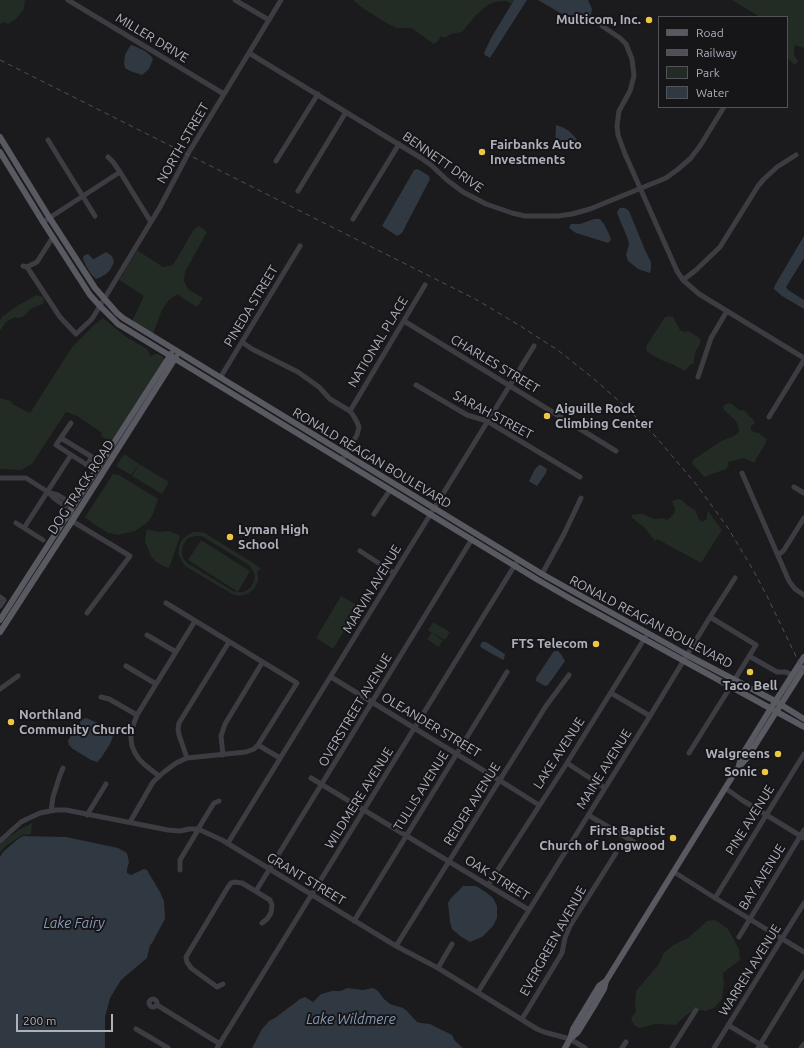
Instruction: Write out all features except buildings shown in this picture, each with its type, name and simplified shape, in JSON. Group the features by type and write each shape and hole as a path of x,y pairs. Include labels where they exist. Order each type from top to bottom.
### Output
{"main road":[{"name":"RONALD REAGAN BOULEVARD","path":"0,137 95,288 123,318 434,508 571,599 644,639 735,679 804,719"},
{"name":"RONALD REAGAN BOULEVARD","path":"0,152 90,294 118,324 430,515 516,563 542,574 648,633 731,686 804,727"},
{"name":"DOG TRACK ROAD","path":"0,632 99,479 143,398 177,351"},
{"name":"DOG TRACK ROAD","path":"0,620 98,467 117,444 172,358"},
{"path":"245,402 249,396"},
{"path":"565,1048 570,1039 578,1032 604,990 606,981 725,788 737,769 747,758 777,712 778,703 792,675 804,657"},
{"path":"737,769 742,755 771,708 778,703 804,668"},
{"path":"755,686 762,691 764,695"}],"street":[{"name":"MILLER DRIVE","path":"68,0 224,94"},
{"path":"235,0 269,20"},
{"name":"NORTH STREET","path":"54,237 37,262 25,266 60,317 76,334 92,319 100,306 151,222 188,154 281,0"},
{"path":"602,26 626,44 632,59 634,76 633,84 619,111 617,126 618,135 673,264 683,280 699,294 804,359 769,417"},
{"name":"BENNETT DRIVE","path":"249,52 421,158 447,180 473,198 498,208 526,216 558,216 572,214 590,209 666,178 690,159 700,146 723,108"},
{"path":"276,161 318,94"},
{"path":"298,191 346,112"},
{"path":"48,140 95,216"},
{"path":"354,219 399,144"},
{"path":"683,280 720,247 758,186 764,179 777,167 796,155"},
{"path":"108,157 120,172 151,222"},
{"path":"43,222 120,172"},
{"name":"PINEDA STREET","path":"220,378 300,246"},
{"name":"NATIONAL PLACE","path":"350,411 425,285"},
{"path":"698,377 711,337 727,311"},
{"name":"CHARLES STREET","path":"404,321 616,450"},
{"path":"242,342 252,349 298,372 319,387 330,399 350,411 357,422 357,435 342,460"},
{"name":"MARVIN AVENUE","path":"228,843 534,346"},
{"name":"SARAH STREET","path":"416,384 466,416 487,421 580,477"},
{"path":"61,438 92,457 88,465 56,445 71,423"},
{"path":"24,528 72,455"},
{"path":"80,509 78,505 79,502 95,477 98,467"},
{"path":"742,473 791,586 804,594"},
{"path":"0,478 26,478 48,492 57,500 72,508"},
{"path":"794,487 804,493"},
{"path":"374,514 390,490"},
{"path":"39,572 40,565 73,514 72,508 58,495 48,492"},
{"path":"542,574 564,534 581,498"},
{"path":"777,554 784,550 804,518"},
{"path":"72,521 130,556 87,613"},
{"path":"16,523 43,540"},
{"name":"OVERSTREET AVENUE","path":"256,892 472,539"},
{"path":"360,551 394,573"},
{"name":"WILDMERE AVENUE","path":"219,1046 516,563"},
{"path":"0,624 32,575 34,566"},
{"name":"MAINE AVENUE","path":"478,992 735,578"},
{"path":"0,597 4,600 0,606"},
{"path":"130,822 153,782 169,768 187,758 246,752 254,749 297,683 166,603"},
{"path":"710,617 756,645 735,679"},
{"path":"159,776 139,759 135,753 132,746 131,733 138,715 195,621"},
{"name":"LAKE AVENUE","path":"488,885 567,763 648,633"},
{"path":"147,635 176,652"},
{"path":"187,758 179,735 179,723 229,642"},
{"path":"749,656 777,672 786,672 792,675"},
{"path":"223,755 221,736 225,724 262,662"},
{"path":"126,666 156,684"},
{"name":"TULLIS AVENUE","path":"354,921 507,672"},
{"name":"REIDER AVENUE","path":"396,946 546,706 569,675"},
{"path":"0,690 18,676"},
{"name":"OLEANDER STREET","path":"331,677 539,805"},
{"path":"689,753 731,686"},
{"path":"611,693 650,716"},
{"path":"101,697 109,699 138,715"},
{"path":"258,745 280,758"},
{"name":"PINE AVENUE","path":"715,898 804,754"},
{"path":"567,763 605,788"},
{"path":"51,811 53,797 63,768"},
{"name":"OAK STREET","path":"311,778 529,910"},
{"path":"87,815 106,784"},
{"path":"725,788 802,837"},
{"path":"180,870 180,860 214,803 219,802"},
{"name":"GRANT STREET","path":"0,840 21,822 40,813 66,810 168,830 180,831 198,829 228,843 354,921 396,946 438,968 537,1029 570,1039 585,1048"},
{"path":"588,815 634,842"},
{"name":"BAY AVENUE","path":"739,936 802,837 804,830"},
{"name":"EVERGREEN AVENUE","path":"522,1019 562,953 565,938 570,926 616,853"},
{"path":"674,872 804,952"},
{"path":"223,984 217,987 190,968 186,957 231,883 242,883 272,902 271,913 267,920 262,923"},
{"name":"WARREN AVENUE","path":"714,1048 804,903"},
{"path":"438,968 452,944"},
{"path":"759,1046 804,972"},
{"path":"157,1005 219,1046"},
{"path":"672,1048 696,1010"},
{"path":"728,1026 759,1046 766,1048"},
{"path":"136,1029 168,1048"},
{"path":"622,1048 626,1042"},
{"path":"802,1048 804,1044"}],"green space":[{"path":"0,0 25,0 24,9 16,19 8,24 3,22 0,25"},
{"path":"353,0 514,0 512,4 506,1 495,2 488,5 477,14 462,32 451,34 445,38 441,36 434,44 411,28 397,28 388,24 361,7"},
{"path":"732,0 804,0 804,48 795,45 794,55 798,61 795,65 788,59 788,16 758,16"},
{"path":"199,226 207,232 185,272 184,281 188,289 203,298 197,307 178,294 169,300 162,310 153,334 132,321 144,296 119,280 137,250 163,267 173,265 194,229"},
{"path":"36,295 43,297 43,304 32,308 23,317 15,317 6,322 0,331 0,320 3,316"},
{"path":"665,317 673,317 680,330 692,333 701,341 696,351 694,363 685,371 647,352 646,347 650,340"},
{"path":"103,318 125,336 147,349 150,354 149,357 158,354 164,359 163,363 112,443 101,436 102,433 77,416 66,412 32,464 21,470 0,469 0,398 11,401 12,404 30,413 72,347"},
{"path":"729,403 739,410 746,412 755,423 751,426 753,432 759,433 767,439 754,463 744,458 728,462 729,465 726,469 704,477 692,463 693,460 721,441 737,434 739,431 736,421 724,410 724,405"},
{"path":"124,454 139,464 131,475 116,466"},
{"path":"139,464 169,482 162,494 132,476"},
{"path":"113,474 119,475 158,499 153,514 148,522 135,531 118,535 108,533 85,517"},
{"path":"678,499 682,500 695,510 702,522 707,519 708,511 722,530 701,563 657,539 655,541 645,528 632,518 632,515 643,514 655,519 663,518 667,520 674,513 675,509 672,501"},
{"path":"147,529 159,532 169,531 179,535 180,537 169,568 155,561 151,556 145,542"},
{"path":"193,532 205,533 261,568 259,571 257,570 258,581 254,589 244,595 238,596 232,594 185,566 178,553 181,541","holes":["201,536 249,565 255,576 251,587 243,592 233,591 187,563 182,555 183,545 187,539"]},
{"path":"201,540 250,571 238,592 188,560"},
{"path":"341,596 359,606 333,649 316,638"},
{"path":"433,622 450,632 445,640 428,630"},
{"path":"432,633 443,641 438,647 427,639"},
{"path":"32,823 31,834 22,835 7,845 0,852 0,843"},
{"path":"714,920 728,929 739,949 740,960 723,973 724,984 722,999 714,1008 705,1011 695,1008 676,1025 655,1024 640,1028 634,1025 631,1019 636,1011 636,991 659,964 663,954 673,945 688,938 707,921"}],"water":[{"path":"514,0 527,0 490,58 484,53 491,38"},
{"path":"538,0 588,0 592,9 590,20 585,22 572,20"},
{"path":"132,45 145,51 153,59 149,69 142,75 125,68 125,55"},
{"path":"556,125 569,131 575,137 578,142 577,149 555,148"},
{"path":"418,169 429,176 430,179 402,233 397,236 382,226 414,170"},
{"path":"620,208 625,208 629,211 651,262 650,273 638,269 628,261 626,255 629,244 617,212"},
{"path":"594,219 600,219 604,224 611,240 608,243 576,233 569,228 571,224 580,224"},
{"path":"804,236 804,258 786,287 788,290 804,300 804,309 782,296 774,289"},
{"path":"106,252 112,256 114,262 106,274 96,279 86,266 83,257 88,254 94,259"},
{"path":"539,465 547,469 537,486 529,481 535,469"},
{"path":"482,642 486,642 505,654 504,659 503,660 482,648 480,646"},
{"path":"554,651 558,651 565,661 548,685 545,686 536,681 536,678"},
{"path":"86,718 98,723 113,736 110,744 97,762 73,749 69,745 68,741 70,737 77,732 80,722"},
{"name":"Lake Fairy","path":"23,836 66,837 118,848 127,853 129,862 127,873 131,875 144,869 147,870 164,901 165,919 150,945 147,958 121,980 110,998 105,1017 105,1048 0,1048 0,857 3,852"},
{"path":"463,886 476,886 493,898 497,906 497,918 493,926 482,937 470,942 452,929 450,922 448,903"},
{"name":"Lake Wildmere","path":"347,988 363,990 373,988 378,991 390,1004 403,1008 407,1011 417,1022 430,1024 452,1035 455,1041 463,1048 252,1048 262,1029 269,1021 300,999 305,997 313,1002 321,994 332,991 341,991"}],"railway":[{"path":"0,60 477,300 559,351 594,379 630,411 656,437 696,484 728,528 752,568 804,673"}],"place":[{"name":"Multicom, Inc.","path":"649,20"},
{"name":"Fairbanks Auto Investments","path":"482,152"},
{"name":"Aiguille Rock Climbing Center","path":"547,416"},
{"name":"Lyman High School","path":"230,537"},
{"name":"FTS Telecom","path":"596,644"},
{"name":"Taco Bell","path":"750,672"},
{"name":"Northland Community Church","path":"11,722"},
{"name":"Walgreens","path":"778,754"},
{"name":"Sonic","path":"765,772"},
{"name":"First Baptist Church of Longwood","path":"673,838"}]}
